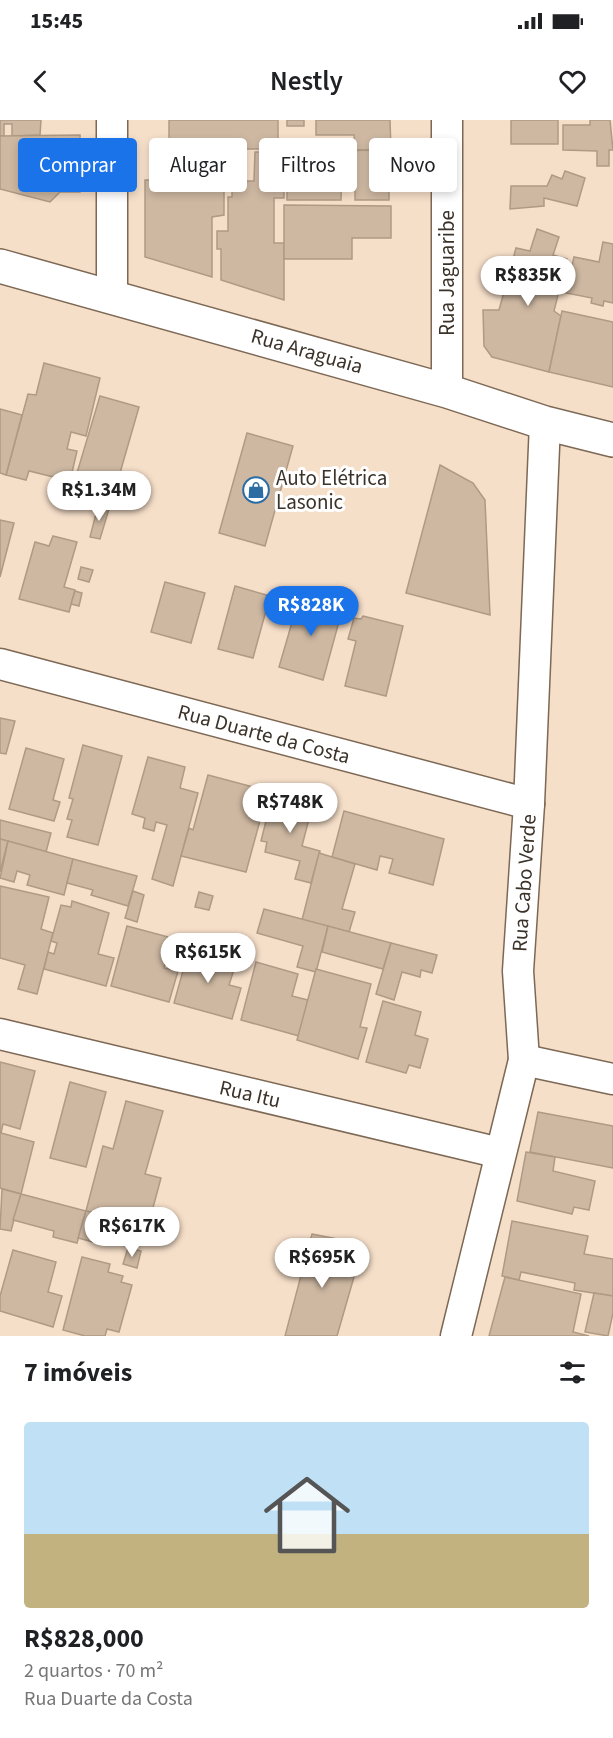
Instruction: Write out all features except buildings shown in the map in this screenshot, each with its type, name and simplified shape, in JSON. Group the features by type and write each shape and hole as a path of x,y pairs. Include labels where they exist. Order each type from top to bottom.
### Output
{"street":[{"path":"112,120 112,296"},
{"name":"Rua Jaguaribe","path":"447,120 447,391"},
{"name":"Rua Araguaia","path":"0,266 447,391 545,423 613,440"},
{"name":"Rua Cabo Verde","path":"456,1336 524,1060 518,971 529,804 545,423"},
{"name":"Rua Duarte da Costa","path":"0,664 529,804"},
{"name":"Rua Itu","path":"0,1034 500,1153"},
{"path":"524,1060 613,1079"}],"place":[{"name":"Auto Elétrica Lasonic","path":"256,490"}]}
